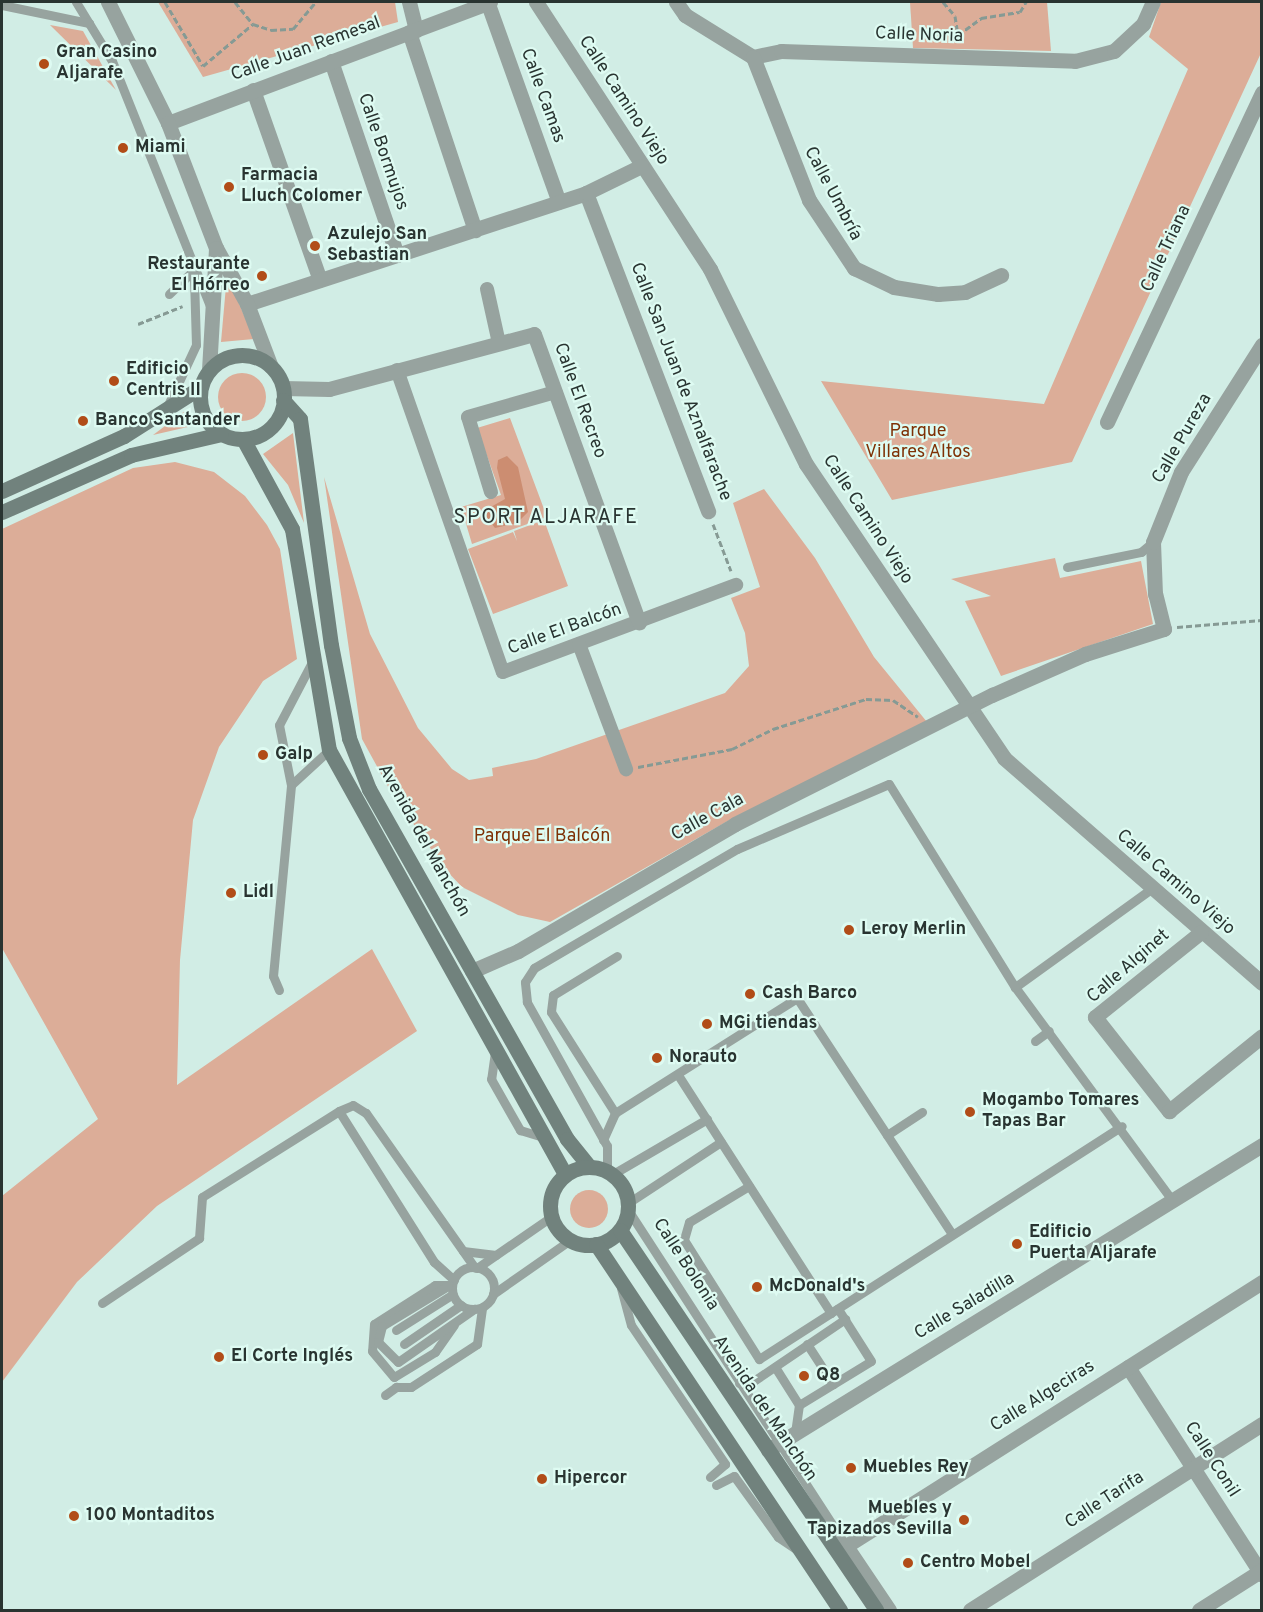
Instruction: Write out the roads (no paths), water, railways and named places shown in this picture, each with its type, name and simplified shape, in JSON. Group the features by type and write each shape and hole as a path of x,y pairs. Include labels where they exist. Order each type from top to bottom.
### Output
{"main road":[{"path":"2,512 131,455 221,434 243,439 266,431 283,394 271,368 254,357 237,355 209,370 201,387 201,406 221,434"},
{"path":"2,491 124,436 201,387"},
{"name":"Avenida del Manchón","path":"283,394 300,419 349,738 369,789 472,971 589,1166"},
{"path":"243,439 292,529 312,662 330,750 495,1052 565,1174"},
{"path":"589,1166 610,1173 628,1206 620,1230 596,1244 570,1240 552,1217 552,1193 565,1174 589,1166"},
{"name":"Avenida del Manchón","path":"620,1230 773,1446 876,1611"},
{"path":"596,1244 840,1611"}],"street":[{"path":"108,2 168,123 216,248 248,304 271,368"},
{"path":"409,2 412,31 475,230"},
{"name":"Calle Camino Viejo","path":"536,2 710,269 806,464 969,710 1004,758 1151,889 1262,983"},
{"path":"676,2 685,15 753,57"},
{"name":"Calle Noria","path":"753,57 781,51 1075,61 1114,51 1143,24 1153,2"},
{"name":"Calle Juan Remesal","path":"168,123 489,3"},
{"name":"Calle Camas","path":"489,3 559,202"},
{"name":"Calle Umbría","path":"753,57 793,167 825,230 854,268 894,287 938,294 965,292 1001,275"},
{"name":"Calle Bormujos","path":"331,61 397,255"},
{"path":"253,90 320,280"},
{"name":"Calle Triana","path":"1107,422 1262,93"},
{"path":"248,304 586,193 641,166"},
{"name":"Calle San Juan de Aznalfarache","path":"586,193 708,511"},
{"path":"209,370 216,248"},
{"path":"487,289 499,343"},
{"name":"Calle El Recreo","path":"283,394 329,388 534,334 639,622"},
{"name":"Calle Pureza","path":"1164,629 1155,594 1153,542 1181,472 1262,345"},
{"name":"Calle El Balcón","path":"397,370 503,672 736,585"},
{"path":"491,492 468,417 555,392"},
{"name":"Calle Cala","path":"472,971 518,951 735,824 1085,654 1164,629"},
{"path":"579,644 626,769"},
{"name":"Calle Alginet","path":"1201,932 1095,1017 1170,1111 1262,1036"},
{"name":"Calle Saladilla","path":"773,1446 1262,1145"},
{"name":"Calle Algeciras","path":"846,1546 1262,1282"},
{"name":"Calle Conil","path":"1128,1367 1261,1572"},
{"name":"Calle Tarifa","path":"970,1611 1262,1424"},
{"name":"Calle Bolonia","path":"846,1546 889,1611"},
{"path":"1199,1611 1261,1572"}],"lane":[{"path":"76,2 112,61 193,270 212,312"},
{"path":"2,5 89,23"},
{"path":"165,410 189,368 196,301 193,270"},
{"path":"193,270 188,282 169,294 184,290 196,301"},
{"path":"1067,567 1141,552 1153,542"},
{"path":"279,990 273,976 291,785 279,725 312,662"},
{"path":"291,785 330,750"},
{"path":"706,1119 610,1173 603,1140 536,1019 525,982 534,968 737,849 889,784 1015,987 1122,1126 1173,1201"},
{"path":"1015,987 1151,889"},
{"path":"615,1113 551,1012 553,995 616,956"},
{"path":"603,1140 615,1113 797,998 952,1234"},
{"path":"536,1019 551,1012"},
{"path":"1035,1041 1049,1031"},
{"path":"678,1075 749,1186 834,1311 845,1319 871,1361 799,1405"},
{"path":"102,1303 199,1238 202,1197 339,1111 354,1105 366,1113 462,1251 476,1268 492,1280 493,1294"},
{"path":"339,1111 434,1262 452,1285 460,1305"},
{"path":"887,1135 922,1112"},
{"path":"759,1359 1122,1126"},
{"path":"628,1206 721,1142"},
{"path":"749,1186 689,1222 684,1240 759,1359 771,1369 799,1405 795,1433"},
{"name":"Calle Bolonia","path":"628,1206 739,1383 773,1446 846,1546"},
{"path":"396,1330 452,1285 552,1217"},
{"path":"452,1285 382,1326 378,1342 398,1362 478,1308 493,1294 570,1240"},
{"path":"462,1251 496,1255"},
{"path":"619,1280 631,1325 725,1464 713,1481 734,1476 778,1537 800,1551"},
{"path":"452,1285 435,1285 374,1324 372,1352 395,1382 411,1387 477,1344 478,1308"},
{"path":"404,1344 460,1305 478,1308"},
{"path":"739,1383 771,1369 845,1319"},
{"path":"385,1395 395,1382 435,1352 454,1325"},
{"path":"807,1344 833,1383"}],"place":[{"name":"Gran Casino Aljarafe","path":"44,64"},
{"name":"Miami","path":"123,148"},
{"name":"Farmacia Lluch Colomer","path":"229,187"},
{"name":"Azulejo San Sebastian","path":"315,246"},
{"name":"Restaurante El Hórreo","path":"262,276"},
{"name":"Edificio Centris II","path":"114,381"},
{"name":"Banco Santander","path":"83,421"},
{"name":"Galp","path":"263,755"},
{"name":"Lidl","path":"231,893"},
{"name":"Leroy Merlin","path":"849,930"},
{"name":"Cash Barco","path":"750,994"},
{"name":"MGi tiendas","path":"707,1024"},
{"name":"Norauto","path":"657,1058"},
{"name":"Mogambo Tomares Tapas Bar","path":"970,1112"},
{"name":"Edificio Puerta Aljarafe","path":"1017,1244"},
{"name":"McDonald's","path":"757,1287"},
{"name":"El Corte Inglés","path":"219,1357"},
{"name":"Q8","path":"804,1376"},
{"name":"Muebles Rey","path":"851,1468"},
{"name":"Hipercor","path":"542,1479"},
{"name":"100 Montaditos","path":"74,1516"},
{"name":"Muebles y Tapizados Sevilla","path":"964,1520"},
{"name":"Centro Mobel","path":"908,1563"}],"district":[{"name":"SPORT ALJARAFE","path":"546,518"}],"park label":[{"name":"Parque Villares Altos","path":"918,443"},
{"name":"Parque El Balcón","path":"542,837"}]}
